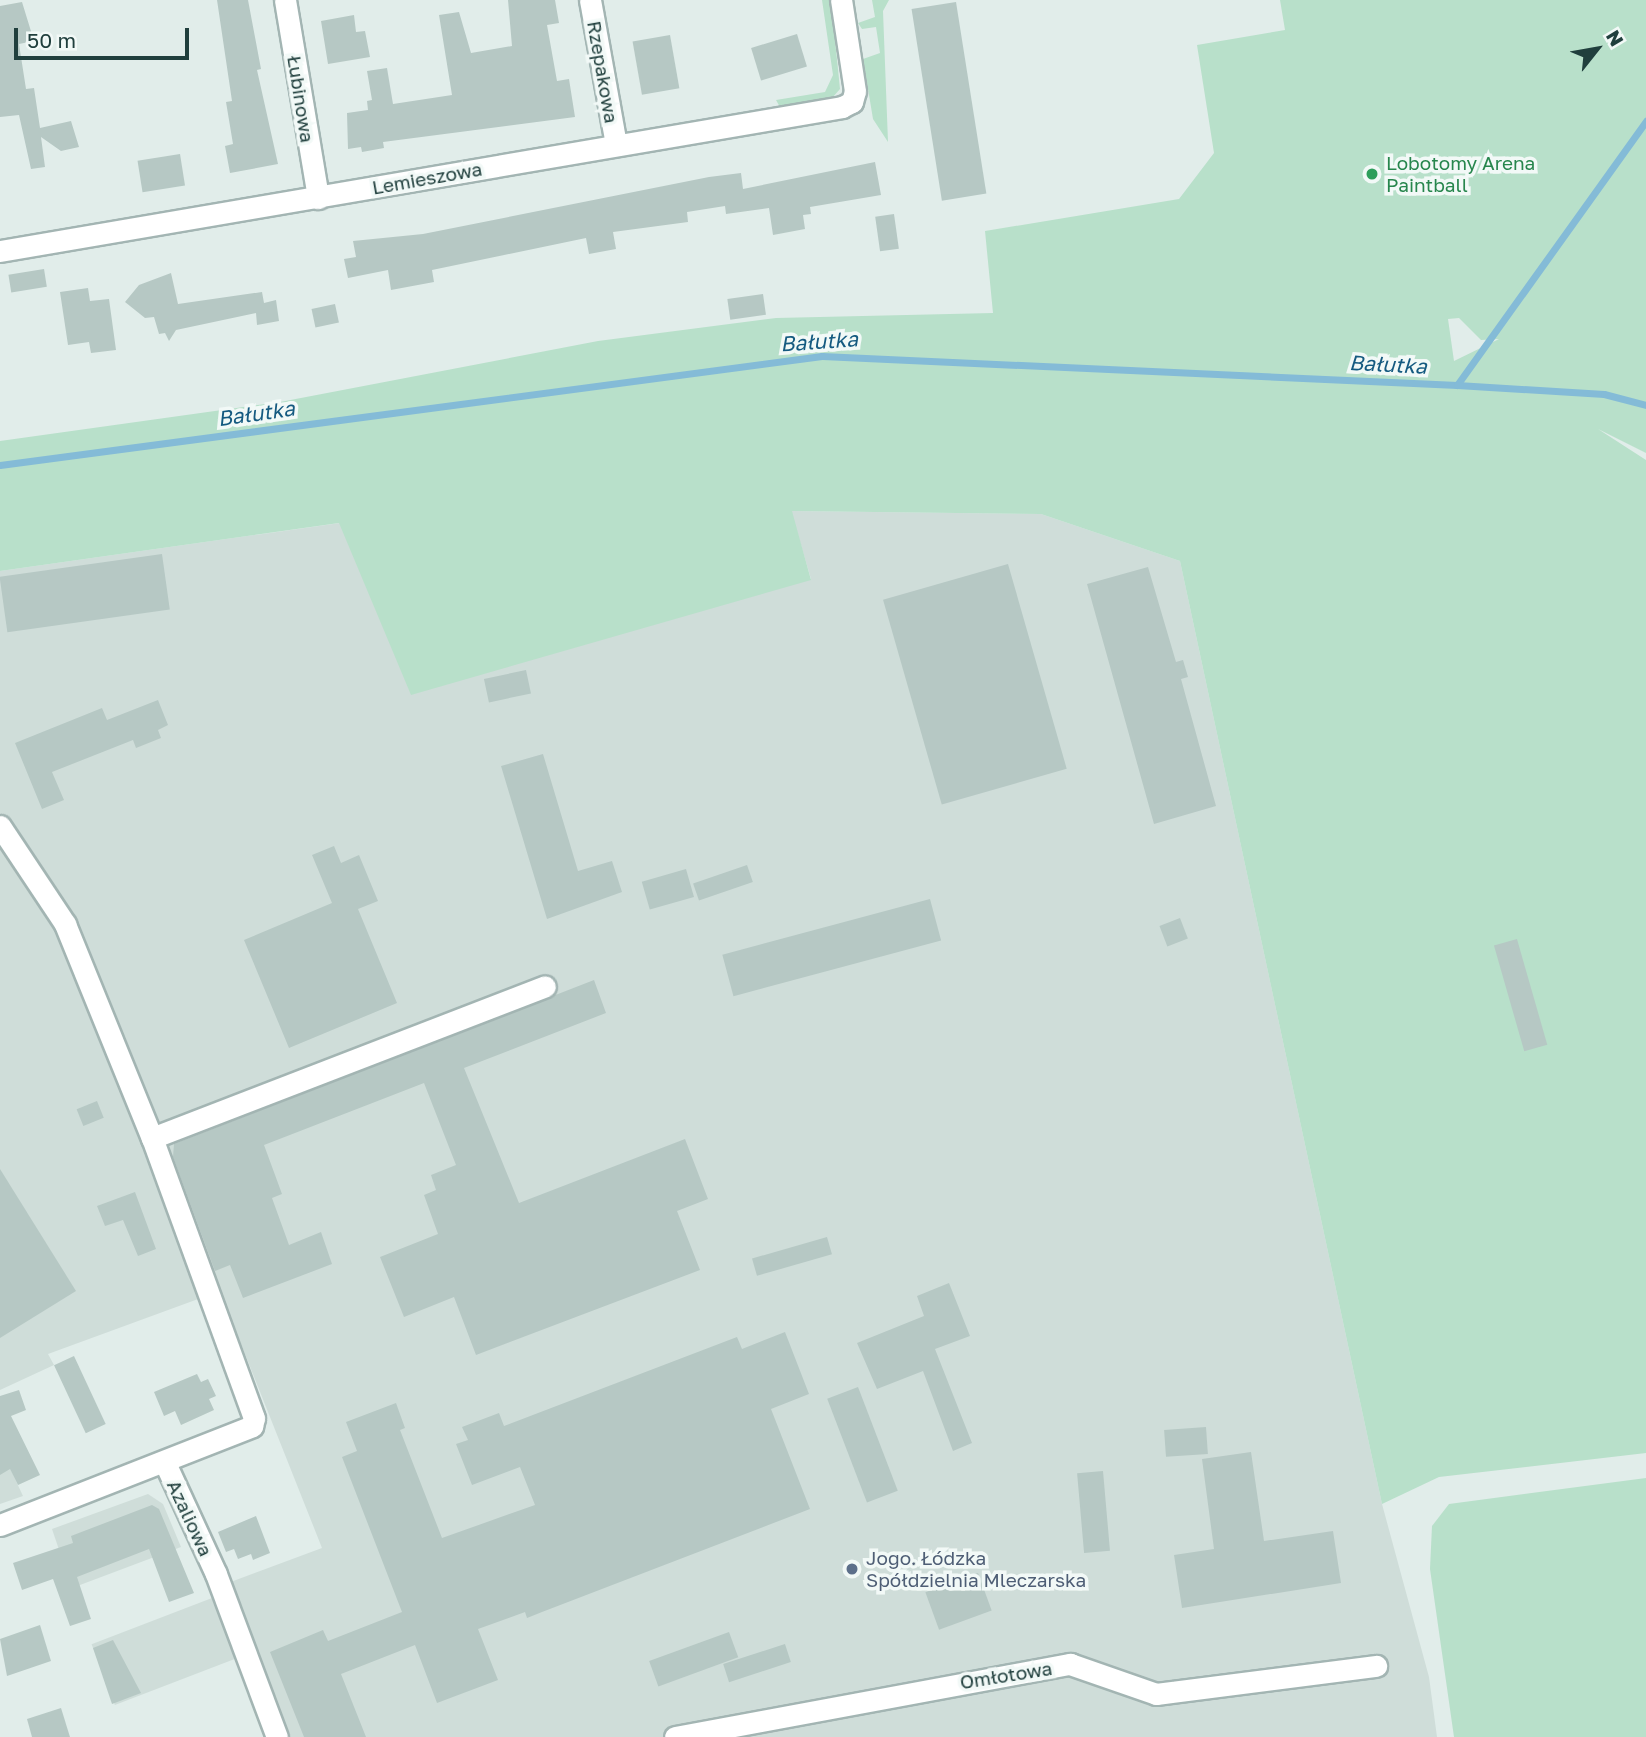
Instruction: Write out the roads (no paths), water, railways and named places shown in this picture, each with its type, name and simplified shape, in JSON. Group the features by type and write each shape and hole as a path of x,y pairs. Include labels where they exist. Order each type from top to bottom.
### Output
{"street":[{"name":"Łubinowa","path":"285,0 317,198"},
{"name":"Rzepakowa","path":"590,0 615,145"},
{"name":"Lemieszowa","path":"0,251 317,198 852,102 841,0"},
{"path":"0,826 65,924 152,1138 254,1418 245,1432 165,1463"},
{"path":"152,1138 545,986"},
{"name":"Azaliowa","path":"0,1525 165,1463 216,1574 277,1737"},
{"name":"Omłotowa","path":"675,1737 1070,1664 1156,1694 1376,1666"}],"waterway":[{"path":"1457,385 1646,121"},
{"name":"Bałutka","path":"0,465 822,356 1457,385 1604,394 1646,405"}],"place":[{"name":"Lobotomy Arena Paintball","path":"1372,174"},
{"name":"Jogo. Łódzka Spółdzielnia Mleczarska","path":"852,1569"}]}
